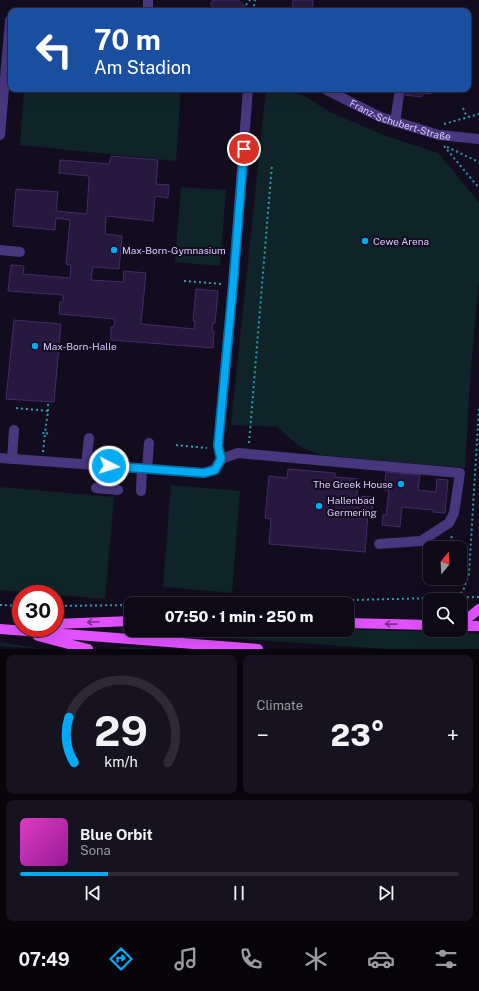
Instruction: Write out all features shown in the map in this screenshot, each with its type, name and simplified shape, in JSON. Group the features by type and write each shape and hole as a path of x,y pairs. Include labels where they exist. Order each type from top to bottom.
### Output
{"main road":[{"path":"467,618 479,609"},
{"path":"64,624 124,621"},
{"path":"354,623 423,625"},
{"path":"467,626 479,626"},
{"path":"0,629 12,630"},
{"path":"64,634 258,649"},
{"path":"39,637 88,649"}],"street":[{"path":"0,135 7,20"},
{"path":"0,458 204,473 215,470 220,455 248,92"},
{"name":"Franz-Schubert-Straße","path":"330,92 354,106 395,122 439,135 479,139"},
{"path":"395,122 399,94"},
{"path":"0,250 20,252"},
{"path":"12,459 14,430"},
{"path":"86,464 89,438"},
{"path":"140,491 149,443"},
{"path":"220,455 238,453 272,455 460,473 454,513 449,524 421,541 379,544"},
{"path":"107,489 109,466"},
{"path":"96,488 118,490"}],"path":[{"path":"246,5 250,0"},
{"path":"463,108 467,117"},
{"path":"479,114 441,125 438,144 479,162"},
{"path":"443,145 479,188"},
{"path":"248,454 272,164"},
{"path":"184,282 233,285"},
{"path":"43,461 48,402"},
{"path":"16,408 48,411"},
{"path":"461,593 469,574 479,408"},
{"path":"40,433 51,434"},
{"path":"176,445 220,455"},
{"path":"467,596 479,597"},
{"path":"354,601 423,598"},
{"path":"0,605 12,606"},
{"path":"64,606 124,605"}],"green space":[{"path":"24,92 181,92 176,161 20,145"},
{"name":"Cewe Arena","path":"266,92 295,92 332,113 386,136 438,153 479,202 479,281 471,365 465,468 320,455 299,446 277,427 231,425"},
{"path":"181,187 226,190 220,266 175,262"},
{"path":"171,485 240,491 232,593 163,587"},
{"path":"0,487 114,497 105,599 64,595 64,585 12,585 12,591 0,590"},
{"path":"124,627 124,631 122,631 119,628"},
{"path":"354,629 423,631 423,637 467,637 467,633 479,635 479,649 389,649 211,637 354,637"},
{"path":"0,642 43,649 0,646"},
{"path":"119,647 121,647 165,649 119,649"}],"building":[{"path":"213,0 238,0 247,8 213,8 210,4"},
{"path":"293,0 313,0 312,8 292,8"},
{"path":"405,92 431,92 431,94 423,93 422,97 405,95"},
{"path":"111,156 158,160 156,184 169,185 168,198 155,196 153,221 106,216 105,234 122,236 119,269 93,267 91,280 123,282 124,271 146,273 141,324 194,329 195,321 193,321 196,289 218,291 215,323 213,323 212,330 214,331 213,348 111,340 111,327 114,327 115,319 59,314 60,302 63,302 63,295 8,291 11,265 24,266 23,274 70,278 71,265 66,264 70,220 56,218 55,230 13,226 16,189 58,192 56,211 87,214 89,176 59,173 60,160 109,164"},
{"name":"Max-Born-Halle","path":"14,320 61,324 54,402 6,399"},
{"name":"Hallenbad Germering","path":"288,469 335,473 335,477 358,479 357,496 373,497 372,515 368,514 365,552 269,544 271,519 265,518 269,476 287,478"},
{"path":"386,472 420,475 418,490 436,492 437,479 448,480 445,513 433,512 433,510 402,507 400,527 382,525 383,515 386,515 389,490 384,490"}],"place":[{"name":"Cewe Arena","path":"365,241"},
{"name":"Max-Born-Gymnasium","path":"114,250"},
{"name":"Max-Born-Halle","path":"35,346"},
{"name":"The Greek House","path":"401,484"},
{"name":"Hallenbad Germering","path":"319,506"}],"route":[{"path":"109,466 204,473 215,470 221,459 218,446 244,149"}]}
